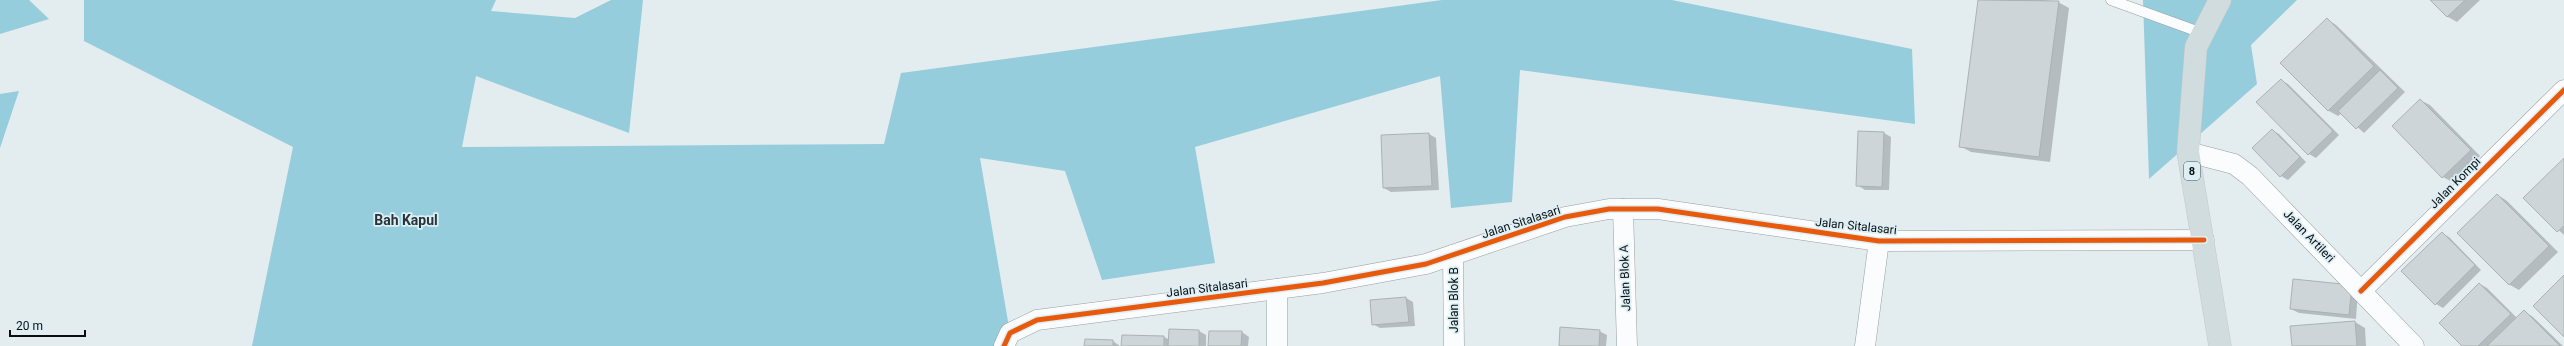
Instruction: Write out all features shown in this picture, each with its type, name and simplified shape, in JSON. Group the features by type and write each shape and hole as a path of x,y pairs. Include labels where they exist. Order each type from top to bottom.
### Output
{"highway":[{"name":"8","path":"2220,0 2196,47 2188,152 2204,240 2220,346"}],"street":[{"name":"Jalan Kompi","path":"2361,291 2564,90"},
{"name":"Jalan Artileri","path":"2188,152 2234,164 2250,176 2414,346"},
{"name":"Jalan Sitalasari","path":"1004,346 1010,334 1037,320 1277,289 1426,264 1565,217 1609,209 1658,209 1879,241 2204,240"},
{"name":"Jalan Blok A","path":"1623,209 1627,346"},
{"path":"1865,346 1879,241"},
{"name":"Jalan Blok B","path":"1453,255 1454,346"},
{"path":"1277,289 1277,346"}],"lane":[{"path":"2111,0 2202,33"}],"shaded area":[{"path":"0,0 29,0 49,19 0,34"},
{"path":"84,0 496,0 491,11 575,18 611,0 643,0 629,133 476,76 462,147 884,144 901,73 1442,0 1672,0 1912,49 1915,124 1520,70 1512,202 1451,208 1440,76 1195,147 1215,263 1102,280 1065,171 980,158 1010,333 1004,346 252,346 293,147 84,41"},
{"path":"2143,0 2297,0 2251,45 2257,84 2149,179"},
{"path":"19,91 0,148 0,94"}],"building":[{"path":"1978,0 2059,1 2039,157 1959,147"},
{"path":"2430,0 2465,0 2447,17"},
{"path":"2327,18 2374,66 2328,111 2280,63"},
{"path":"2380,70 2398,88 2356,129 2338,111"},
{"path":"2281,79 2333,131 2308,155 2256,102"},
{"path":"2420,99 2471,150 2442,178 2392,126"},
{"path":"2272,129 2300,157 2280,177 2252,148"},
{"path":"1858,131 1884,132 1882,187 1856,186"},
{"path":"1429,133 1432,186 1383,188 1381,135"},
{"path":"2564,158 2564,226 2557,232 2523,198"},
{"path":"2497,194 2549,246 2509,285 2457,233"},
{"path":"2442,232 2475,265 2435,305 2401,271"},
{"path":"2564,275 2564,337 2533,306"},
{"path":"2293,279 2352,285 2349,315 2290,309"},
{"path":"2479,283 2511,314 2478,346 2462,346 2439,323"},
{"path":"1406,297 1409,322 1372,325 1370,300"},
{"path":"2524,310 2560,346 2487,346"},
{"path":"2355,321 2357,346 2292,346 2290,326"},
{"path":"1560,327 1600,330 1599,346 1559,346"},
{"path":"1169,329 1199,330 1199,346 1168,346"},
{"path":"1209,331 1242,331 1241,346 1208,346"},
{"path":"1122,335 1164,336 1164,346 1121,346"},
{"path":"1085,339 1113,340 1113,346 1084,346"}],"cycle path":[{"path":"2361,291 2564,90"},
{"path":"1004,346 1010,333 1037,320 1323,283 1426,264 1565,217 1609,209 1658,209 1879,241 2204,240"}],"district":[{"name":"Bah Kapul","path":"406,220"}]}
